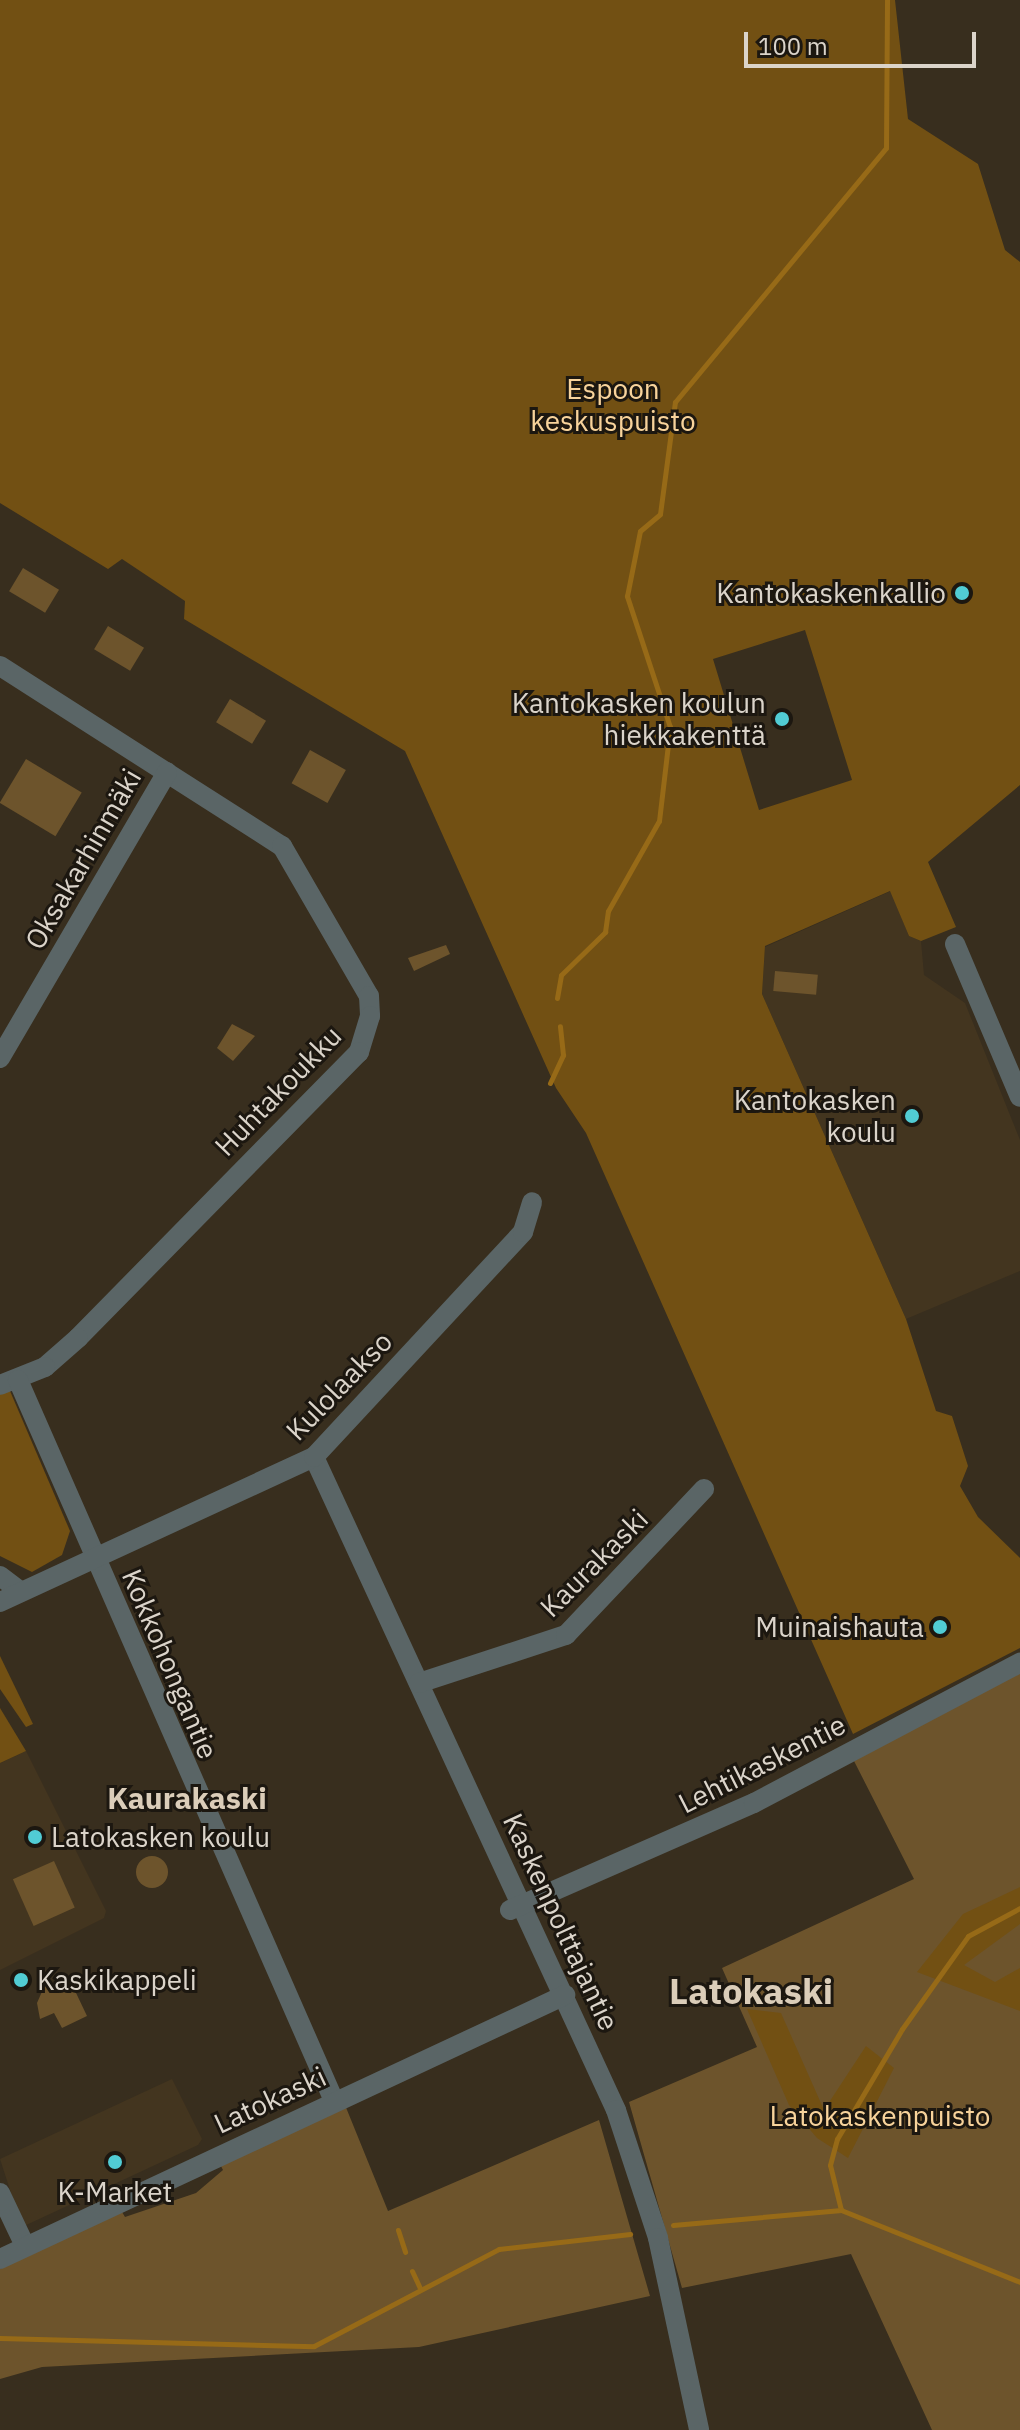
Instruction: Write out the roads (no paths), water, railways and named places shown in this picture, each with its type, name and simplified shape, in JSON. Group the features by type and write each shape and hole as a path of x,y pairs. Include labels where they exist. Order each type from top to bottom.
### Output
{"street":[{"name":"Huhtakoukku","path":"0,666 282,846 369,996 369,1028 359,1052 78,1338 9,1382"},
{"name":"Oksakarhinmäki","path":"0,1058 167,772"},
{"path":"955,944 1020,1097"},
{"name":"Kulolaakso","path":"0,1602 314,1457 523,1232 532,1202"},
{"name":"Kokkohongantie","path":"9,1382 95,1559 334,2101"},
{"name":"Kaskenpolttajantie","path":"314,1457 419,1683 516,1907 565,1995 635,2160 699,2430"},
{"name":"Kaurakaski","path":"419,1683 566,1635 704,1489"},
{"path":"0,1576 21,1592"},
{"name":"Lehtikaskentie","path":"516,1907 754,1803 1020,1663"},
{"name":"Latokaski","path":"0,2259 565,1995"},
{"path":"0,2193 25,2246"}],"waterway":[{"path":"557,998 561,975 605,932 608,911 659,821 670,727 627,596 640,531 660,514 675,402 886,148 887,0"},
{"path":"550,1083 563,1055 560,1026"},
{"path":"841,2210 830,2165 837,2139 902,2029 968,1936 1020,1908"},
{"path":"673,2225 841,2210 1020,2282"},
{"path":"398,2230 405,2252"},
{"path":"0,2338 314,2346 499,2249 630,2234"},
{"path":"412,2271 420,2288"}],"place":[{"name":"Kantokaskenkallio","path":"962,593"},
{"name":"Kantokasken koulun hiekkakenttä","path":"782,719"},
{"name":"Kantokasken koulu","path":"912,1116"},
{"name":"Muinaishauta","path":"940,1627"},
{"name":"Latokasken koulu","path":"35,1837"},
{"name":"Kaskikappeli","path":"21,1980"},
{"name":"K-Market","path":"115,2162"}],"district":[{"name":"Kaurakaski","path":"187,1798"},
{"name":"Latokaski","path":"751,1991"}],"park label":[{"name":"Espoon keskuspuisto","path":"613,405"},
{"name":"Latokaskenpuisto","path":"880,2116"}]}
